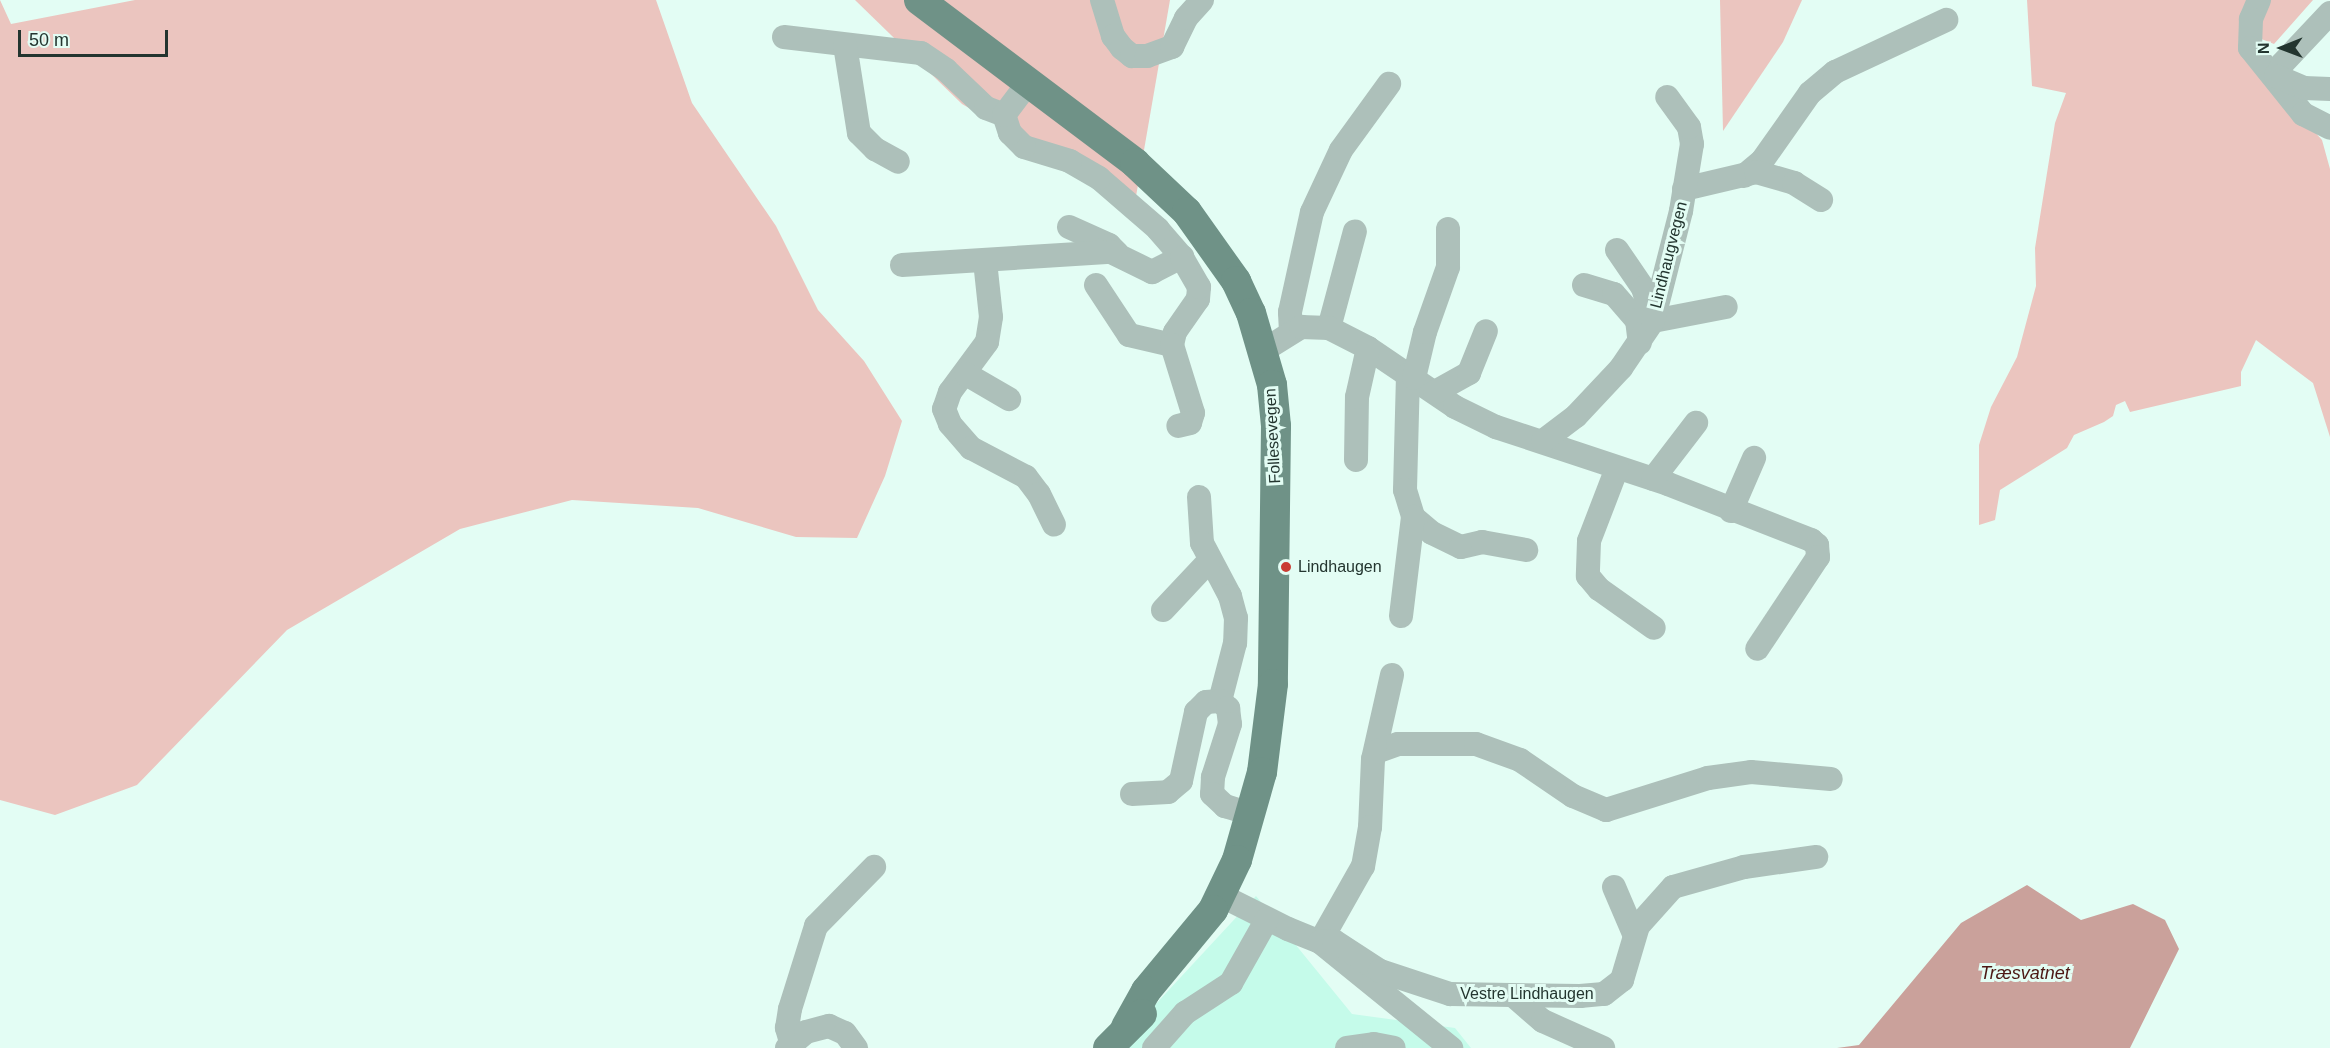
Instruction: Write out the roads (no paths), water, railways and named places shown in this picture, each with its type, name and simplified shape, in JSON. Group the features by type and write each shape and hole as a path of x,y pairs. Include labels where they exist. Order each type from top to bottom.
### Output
{"main road":[{"name":"Follesevegen","path":"919,0 1135,163 1186,212 1236,281 1264,350 1276,426 1273,684 1262,772 1251,814 1214,907 1146,991 1117,1038"}],"street":[{"path":"1102,0 1113,36 1132,56 1148,56 1172,47 1186,18 1202,0"},
{"path":"2259,0 2252,19 2250,48 2276,76 2303,114 2330,128"},
{"path":"2276,76 2282,64 2330,13"},
{"path":"1744,176 1762,161 1810,93 1834,72 1946,20"},
{"path":"784,37 921,54 946,70 986,108 1004,116 1010,133 1024,147 1070,161 1099,178 1158,229 1182,257 1198,286 1198,299 1175,332 1172,345 1193,413 1190,423 1178,426"},
{"path":"844,45 860,133 875,149 898,162"},
{"path":"2276,76 2304,88 2330,89"},
{"path":"1004,116 1028,83"},
{"path":"1291,332 1290,312 1312,212 1341,150 1389,84"},
{"name":"Lindhaugvegen","path":"1543,441 1576,416 1622,368 1653,321 1690,160 1689,127 1667,97"},
{"name":"Lindhaugvegen","path":"1684,189 1758,173 1794,183 1821,200"},
{"path":"1069,227 1109,245 1116,253 1152,272 1182,257"},
{"path":"1401,616 1413,517 1405,490 1411,376 1448,267 1448,229"},
{"path":"1329,328 1355,231"},
{"name":"Lindhaugvegen","path":"1617,250 1643,288 1653,321"},
{"path":"902,265 1116,253"},
{"path":"985,261 991,316 988,333 966,374 950,392 944,409 950,424 971,448 1026,477 1039,494 1053,525"},
{"path":"1096,285 1129,335 1172,345"},
{"name":"Lindhaugvegen","path":"1584,285 1614,294 1637,320 1640,343"},
{"path":"1653,321 1726,307"},
{"path":"1264,350 1301,327 1329,328 1368,348 1435,392 1496,427 1653,478 1731,511 1790,530 1817,545 1818,556 1811,570 1757,649"},
{"path":"1435,392 1469,373 1486,331"},
{"path":"1356,460 1357,396 1368,348"},
{"path":"966,374 1009,399"},
{"path":"1653,478 1696,423"},
{"path":"1731,511 1755,458"},
{"path":"1617,468 1589,541 1588,576 1599,589 1654,628"},
{"path":"1198,496 1200,535 1209,561 1230,596 1236,618 1235,643 1220,702"},
{"path":"1413,517 1432,533 1461,547 1482,542 1526,550"},
{"path":"1163,610 1209,561"},
{"path":"1786,604 1799,614 1826,578"},
{"path":"1392,675 1383,703 1376,752 1371,827 1363,866 1320,942 1451,1048"},
{"path":"1132,794 1168,792 1181,781 1196,712 1206,702 1220,702 1228,708 1230,724 1213,777 1212,794 1225,806 1251,814"},
{"path":"1376,752 1398,744 1476,744 1520,760 1572,796 1606,810 1708,778 1751,772 1831,779"},
{"name":"Vestre Lindhaugen","path":"1214,907 1257,915 1320,942 1334,941 1380,971 1450,994 1515,997 1604,994 1627,971 1634,934 1653,907 1672,887 1744,867 1816,858"},
{"path":"789,1045 787,1028 790,1010 816,926 874,867"},
{"path":"1614,887 1634,934"},
{"path":"1154,1048 1185,1013 1231,983 1257,915"},
{"path":"1515,997 1543,1021 1603,1048"},
{"path":"789,1045 806,1032 829,1026 845,1033 856,1048"},
{"path":"1347,1048 1374,1044 1394,1048"}],"water":[{"name":"Træsvatnet","path":"2027,885 2081,920 2133,904 2165,920 2179,949 2130,1048 1837,1048 1859,1045 1961,923"}],"place":[{"name":"Lindhaugen","path":"1286,567"}]}
